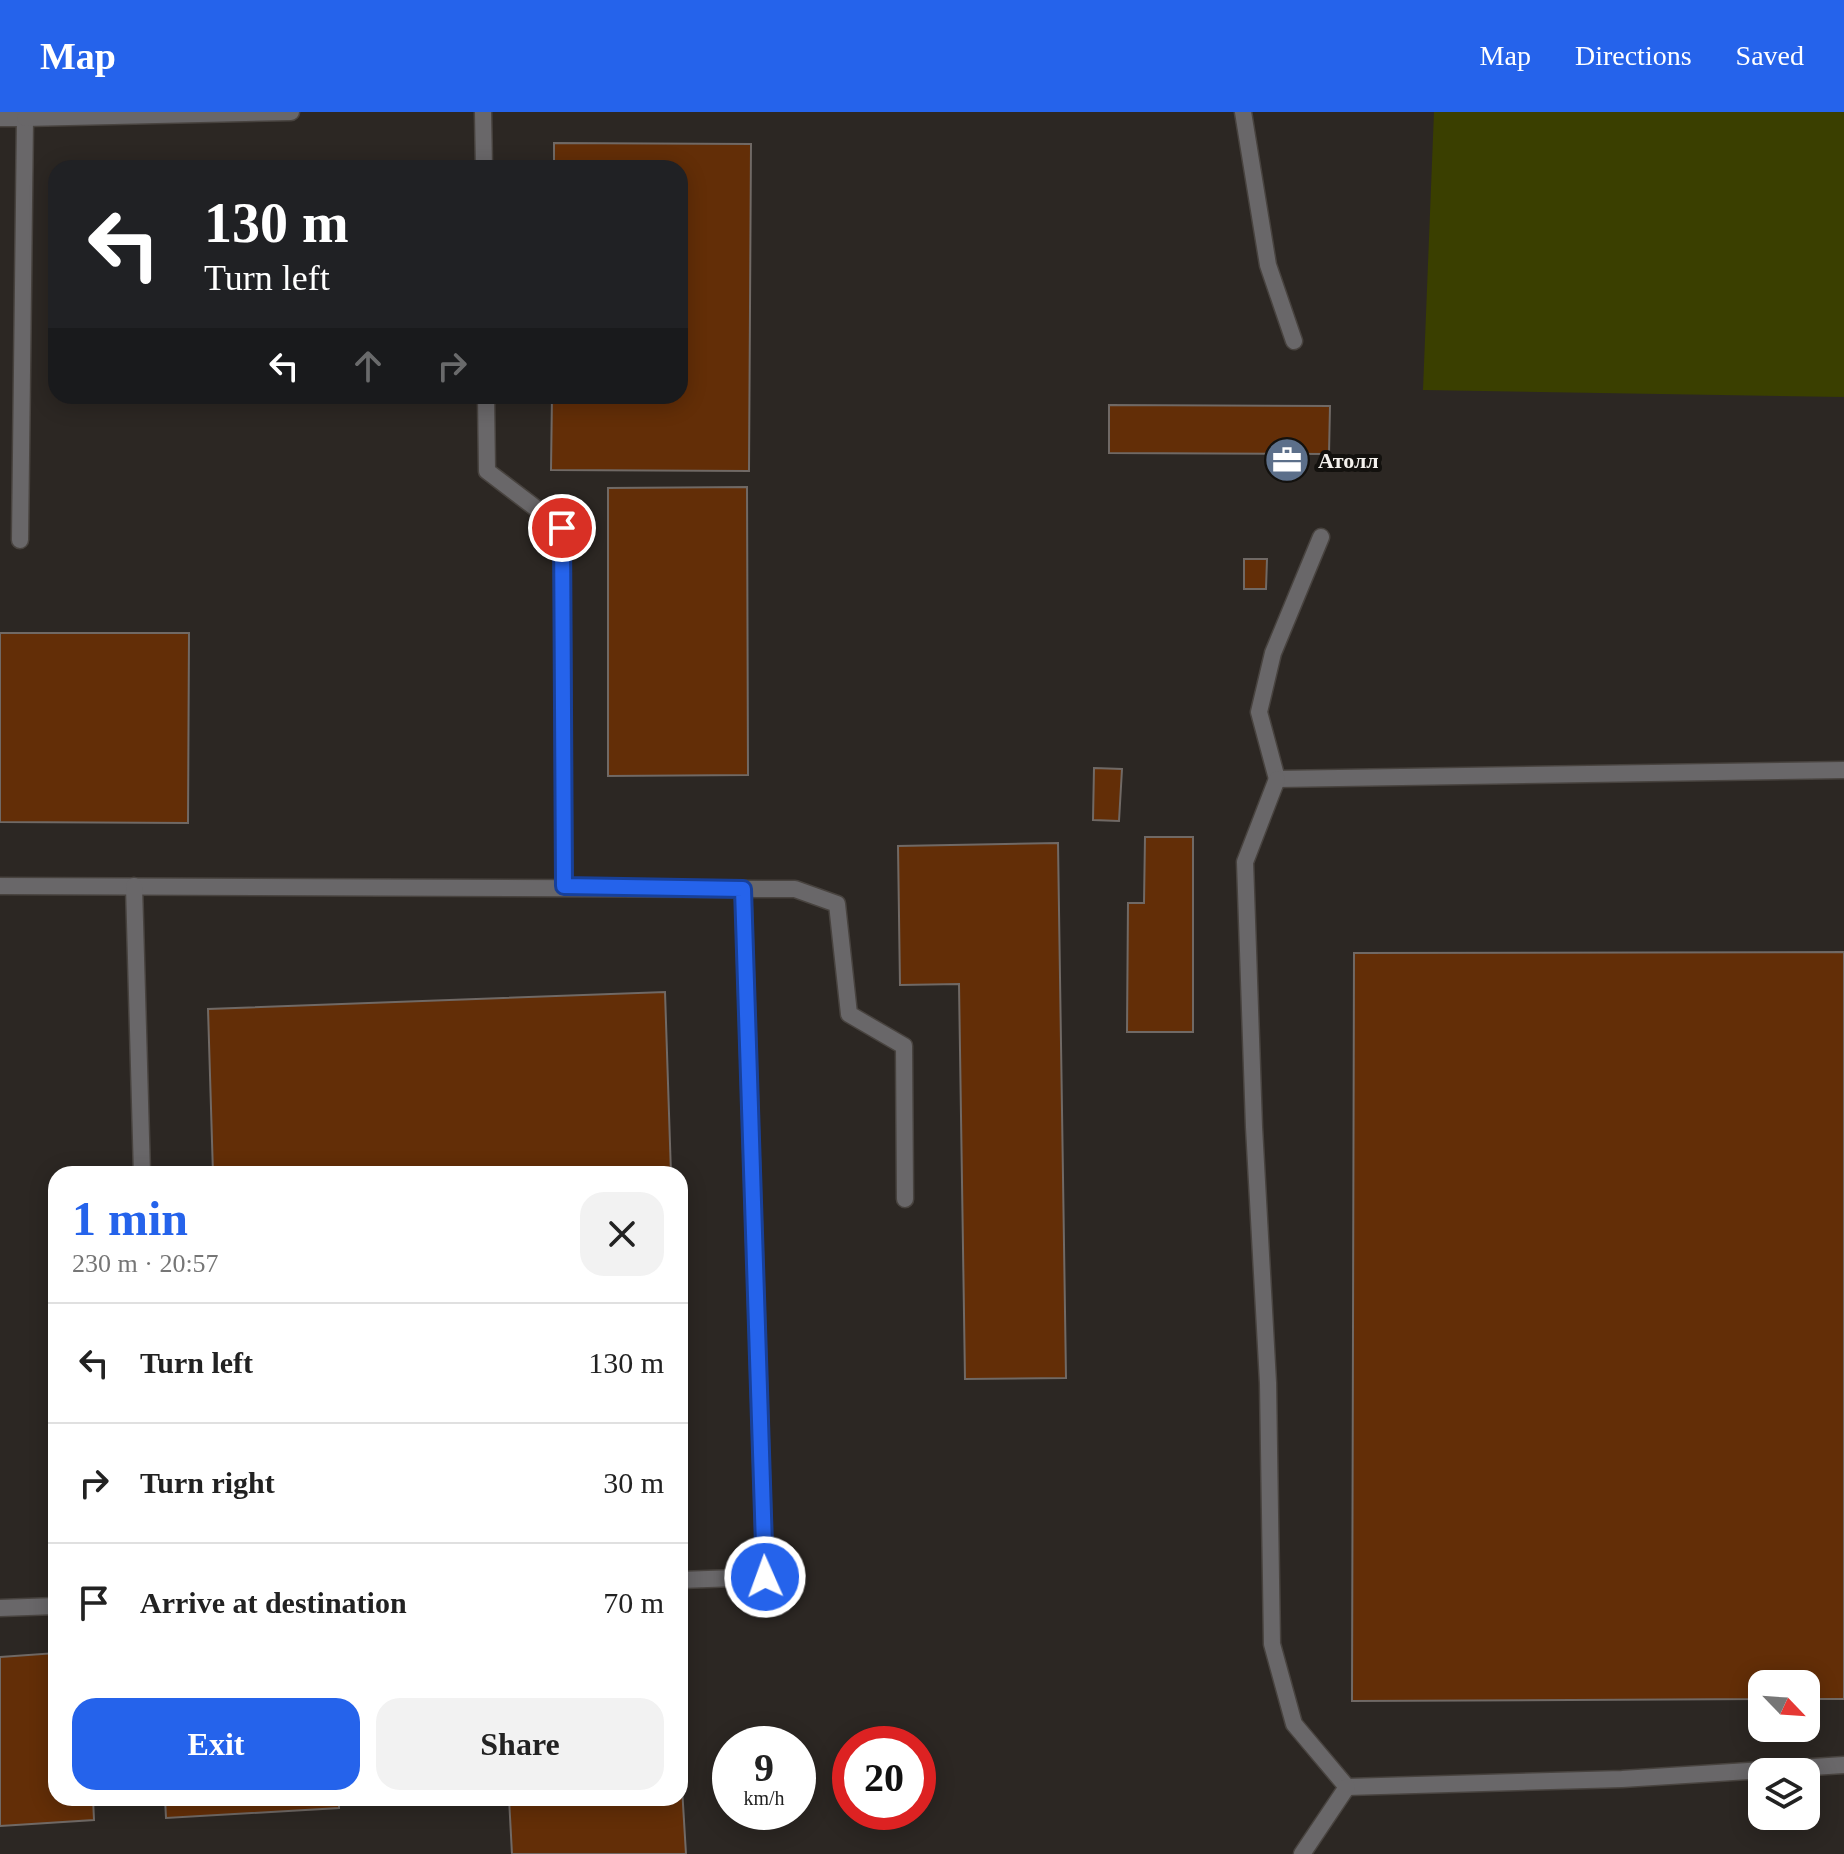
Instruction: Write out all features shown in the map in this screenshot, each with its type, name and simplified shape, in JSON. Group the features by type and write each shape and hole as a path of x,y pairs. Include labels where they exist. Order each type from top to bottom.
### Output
{"lane":[{"path":"0,118 291,112"},
{"path":"483,112 484,160"},
{"path":"1243,112 1268,265 1294,341"},
{"path":"20,540 25,118"},
{"path":"486,404 487,471 562,528 564,886"},
{"path":"1321,537 1273,653 1259,712 1277,779 1245,862 1254,1127 1268,1383 1272,1644 1294,1724 1347,1787"},
{"path":"1277,779 1844,770"},
{"path":"0,886 795,889 837,904 849,1014 904,1046 905,1199"},
{"path":"134,886 142,1166"},
{"path":"688,1580 765,1577 743,889"},
{"path":"0,1608 48,1606"},
{"path":"1347,1787 1622,1779 1844,1765"},
{"path":"1302,1854 1347,1787"}],"green space":[{"path":"1434,112 1844,112 1844,397 1423,390"}],"building":[{"path":"554,143 751,144 749,471 551,470 552,404 688,404 688,160 554,160"},
{"path":"1109,405 1330,406 1329,454 1109,453"},
{"path":"747,487 748,775 608,776 608,488"},
{"path":"1244,559 1267,559 1266,589 1244,589"},
{"path":"0,633 189,633 188,823 0,822"},
{"path":"1094,768 1122,769 1119,821 1093,820"},
{"path":"1145,837 1193,837 1193,1032 1127,1032 1128,903 1144,903"},
{"path":"1058,843 1066,1378 965,1379 959,984 900,985 898,846"},
{"path":"1844,952 1844,1699 1820,1699 1820,1670 1748,1670 1748,1699 1352,1701 1354,953"},
{"path":"665,992 671,1166 213,1166 208,1009"},
{"path":"48,1654 48,1806 93,1806 94,1820 0,1826 0,1657"},
{"path":"165,1806 339,1806 339,1808 166,1818"},
{"path":"509,1806 683,1806 686,1854 512,1854"}],"place":[{"name":"Атолл","path":"1287,460"}],"route":[{"path":"562,528 564,886 743,889 765,1577"}]}
